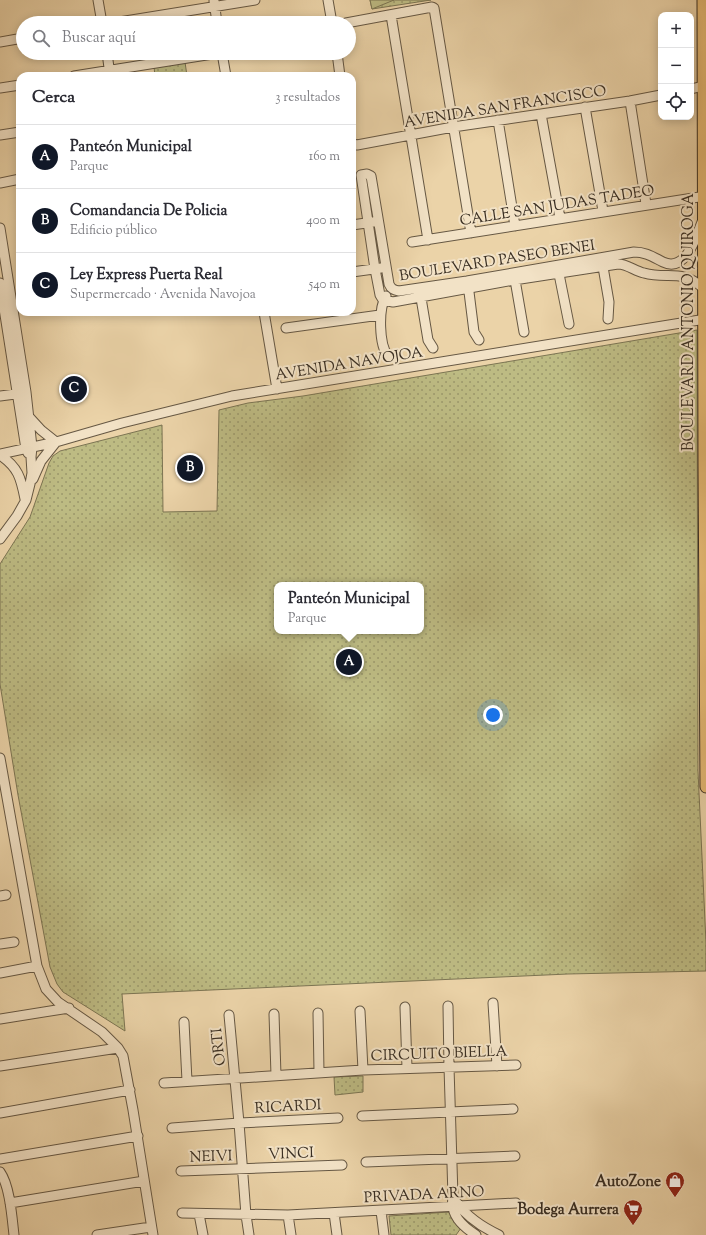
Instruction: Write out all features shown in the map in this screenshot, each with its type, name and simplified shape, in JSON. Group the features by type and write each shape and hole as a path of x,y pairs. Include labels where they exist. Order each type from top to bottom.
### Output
{"main road":[{"name":"BOULEVARD ANTONIO QUIROGA","path":"704,0 703,86 705,152 703,288 705,319 706,787"}],"street":[{"path":"98,0 101,16"},
{"path":"148,16 214,3 255,0"},
{"path":"328,0 331,16"},
{"path":"214,3 217,16"},
{"path":"356,21 434,7 471,233"},
{"path":"391,15 428,240"},
{"path":"0,42 16,39"},
{"path":"108,60 110,72"},
{"path":"115,72 181,60"},
{"path":"223,60 225,72"},
{"path":"338,60 339,72"},
{"path":"0,88 16,86"},
{"path":"694,88 703,86"},
{"name":"AVENIDA SAN FRANCISCO","path":"356,145 410,134 658,96"},
{"path":"630,101 646,204"},
{"path":"585,107 604,211"},
{"path":"540,114 560,218"},
{"path":"498,120 515,226"},
{"path":"0,135 16,133"},
{"name":"BOULEVARD PASEO BENEI","path":"421,293 399,292 390,288 371,176 367,174 356,176 368,223 380,295 383,300 393,302 421,293 602,262 627,253 646,253 668,264 679,262"},
{"path":"0,183 16,180"},
{"name":"CALLE SAN JUDAS TADEO","path":"412,242 646,204 704,205"},
{"path":"678,275 679,262 684,258 694,243 704,205"},
{"path":"356,224 378,221"},
{"path":"0,234 3,288 9,341 30,418 29,448"},
{"path":"602,262 608,302 608,319"},
{"name":"BOULEVARD PASEO BENEI","path":"602,262 622,264 651,275 678,275 692,279 703,288"},
{"path":"356,271 386,267"},
{"path":"558,270 569,324"},
{"path":"514,277 524,332"},
{"path":"468,285 474,332 479,340"},
{"path":"388,356 383,348 380,315 383,300 390,288"},
{"path":"421,293 428,340 433,348"},
{"path":"286,328 380,315"},
{"path":"265,316 277,389"},
{"name":"AVENIDA NAVOJOA","path":"0,455 56,442 212,400 705,319"},
{"path":"0,396 22,393"},
{"path":"0,540 26,500 32,473 22,393"},
{"path":"30,418 41,430 56,442 41,462 30,484"},
{"path":"0,455 17,470 22,481 26,500"},
{"path":"0,758 36,966 46,989 58,1002 69,1008 102,1032 118,1048 123,1056 130,1090 152,1231 97,1235"},
{"path":"0,944 14,942"},
{"path":"0,973 36,966"},
{"path":"493,1003 497,1066"},
{"path":"448,1006 453,1197 456,1206 457,1218 461,1224 476,1235"},
{"path":"405,1007 407,1068"},
{"path":"0,1019 69,1008"},
{"path":"360,1011 363,1070"},
{"path":"318,1013 319,1072"},
{"path":"274,1014 276,1075"},
{"name":"ORTI","path":"229,1015 249,1235"},
{"path":"184,1022 187,1081"},
{"path":"0,1066 118,1048"},
{"name":"CIRCUITO BIELLA","path":"164,1083 319,1072 516,1065"},
{"path":"0,1113 130,1090"},
{"path":"362,1116 513,1110"},
{"name":"RICARDI","path":"172,1128 239,1122 338,1118"},
{"path":"0,1159 138,1136"},
{"path":"366,1162 515,1156"},
{"name":"VINCI","path":"242,1169 342,1165"},
{"name":"NEIVI","path":"181,1171 242,1169"},
{"path":"0,1172 10,1203 14,1235"},
{"path":"10,1203 144,1181"},
{"name":"PRIVADA ARNO","path":"182,1213 288,1215 516,1203"},
{"path":"456,1206 489,1233 499,1235"},
{"path":"381,1211 384,1235"},
{"path":"334,1213 337,1235"},
{"path":"199,1214 203,1235"},
{"path":"288,1215 291,1235"}],"shaded area":[{"path":"370,0 431,0 372,9"},
{"path":"370,0 394,0 372,9"},
{"path":"185,62 186,72 155,72 154,67"},
{"path":"697,330 698,771 706,971 568,974 122,994 125,1031 63,992 57,984 50,967 18,795 0,684 0,564 30,517 49,463 53,456 60,451 162,425 163,512 217,511 219,410 248,403 303,396"},
{"path":"363,1076 363,1092 335,1095 334,1077"},
{"path":"449,1212 461,1228 456,1235 391,1235 389,1216"}],"place":[{"name":"Ley Express Puerta Real","path":"74,389"},
{"name":"Comandancia De Policia","path":"190,468"},
{"name":"Panteón Municipal","path":"349,662"},
{"name":"AutoZone","path":"675,1198"},
{"name":"Bodega Aurrera","path":"633,1226"}]}
